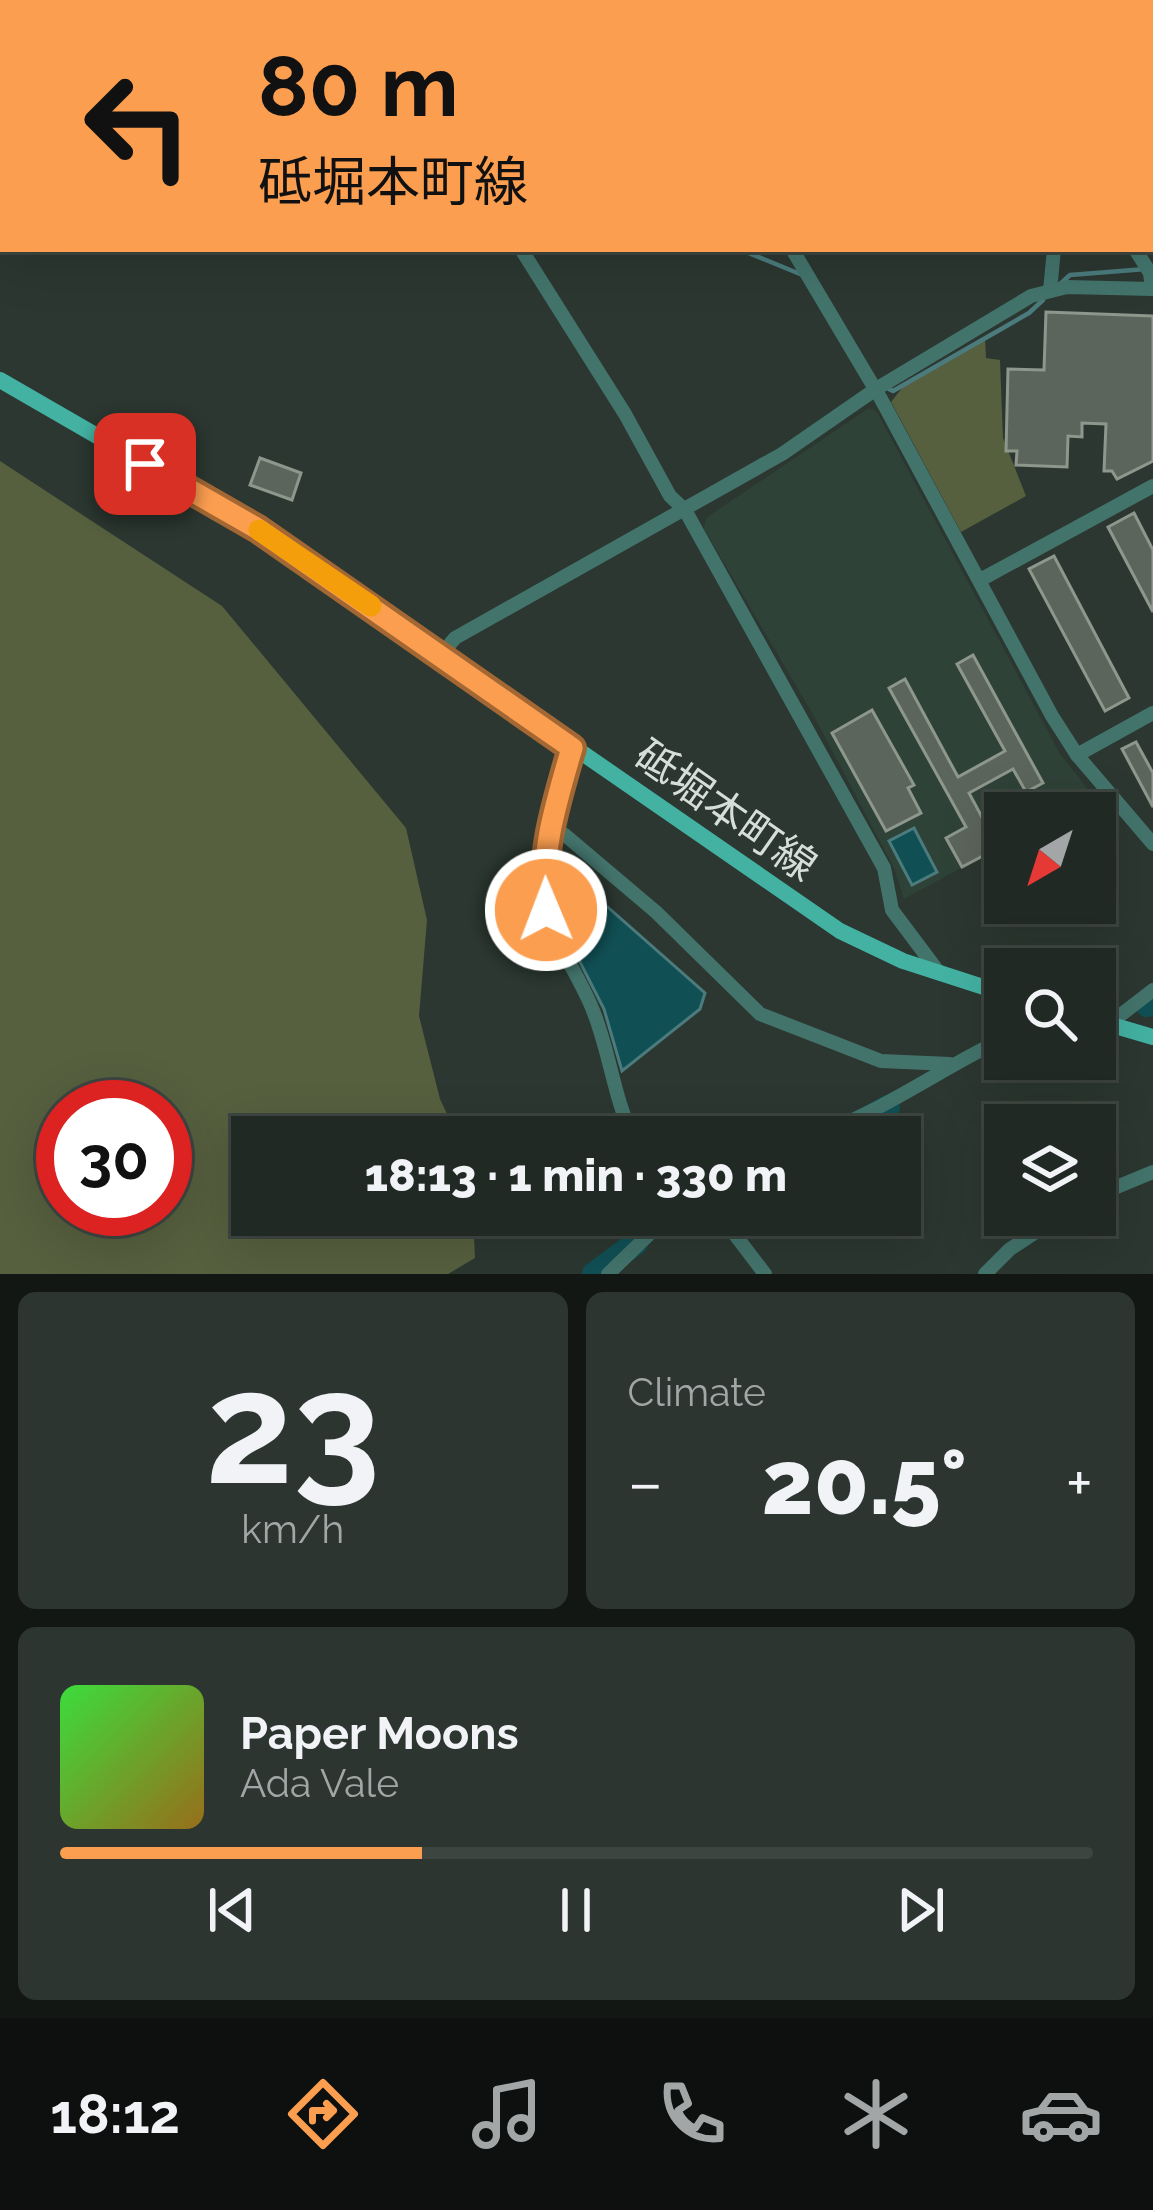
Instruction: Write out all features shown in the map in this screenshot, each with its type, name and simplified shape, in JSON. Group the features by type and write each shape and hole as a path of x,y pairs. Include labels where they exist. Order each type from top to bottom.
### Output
{"main road":[{"name":"砥堀本町線","path":"0,380 258,529 825,922 940,974 984,988"},
{"path":"1116,1026 1153,1037"}],"street":[{"path":"523,252 670,496 685,510 884,868 892,910 940,974"},
{"path":"794,252 876,389 1077,755 1153,844"},
{"path":"1050,291 1054,252"},
{"path":"441,656 455,638 782,454 876,389 1031,296 1050,291 1152,290 1150,273 1138,252"},
{"path":"980,580 1153,486"},
{"path":"1077,755 1153,713"},
{"path":"572,748 549,828 543,879 546,910 593,1010 622,1116"},
{"path":"549,828 656,912 715,968 735,995 760,1014 881,1061 950,1064"},
{"path":"1116,1013 1153,990"},
{"path":"862,1116 984,1048"},
{"path":"1116,1187 1153,1172"},
{"path":"608,1274 647,1236"},
{"path":"736,1236 765,1274"},
{"path":"985,1274 1031,1236"}],"shaded area":[{"path":"869,408 877,412 1060,754 1090,792 984,792 984,855 904,899 894,868 811,711 704,529 706,518"}],"green space":[{"path":"985,338 986,358 1000,360 1003,438 1026,496 961,532 891,402 902,388"},
{"path":"0,461 222,606 406,828 427,920 419,1016 448,1116 231,1116 231,1236 474,1236 475,1258 448,1274 0,1274"}],"water":[{"path":"914,828 937,872 912,885 889,841"},
{"path":"585,887 705,993 700,1009 622,1071 604,1009 556,915"}],"building":[{"path":"1046,312 1153,316 1153,461 1117,479 1112,471 1104,471 1106,424 1082,423 1082,437 1068,436 1067,467 1016,465 1017,451 1006,451 1008,369 1044,370"},
{"path":"260,458 301,473 292,500 250,485"},
{"path":"1134,513 1153,550 1153,612 1108,527"},
{"path":"1054,556 1129,698 1105,711 1029,569"},
{"path":"973,655 1043,783 1026,792 1013,769 969,793 984,818 984,855 962,867 946,838 966,827 889,688 905,679 958,777 1005,751 957,664"},
{"path":"872,710 914,785 908,788 921,813 886,831 832,733"},
{"path":"1136,742 1153,773 1153,807 1122,749"}],"waterway":[{"path":"746,252 800,274"},
{"path":"1060,284 1070,275 1146,269"},
{"path":"889,389 893,391 1029,313 1043,300"},
{"path":"1147,1005 1153,1002"},
{"path":"871,1116 888,1107"},
{"path":"594,1274 636,1243"}],"slow traffic":[{"path":"259,530 371,606"}],"route":[{"path":"145,464 258,529 572,748 549,828 543,879 546,910"}]}
